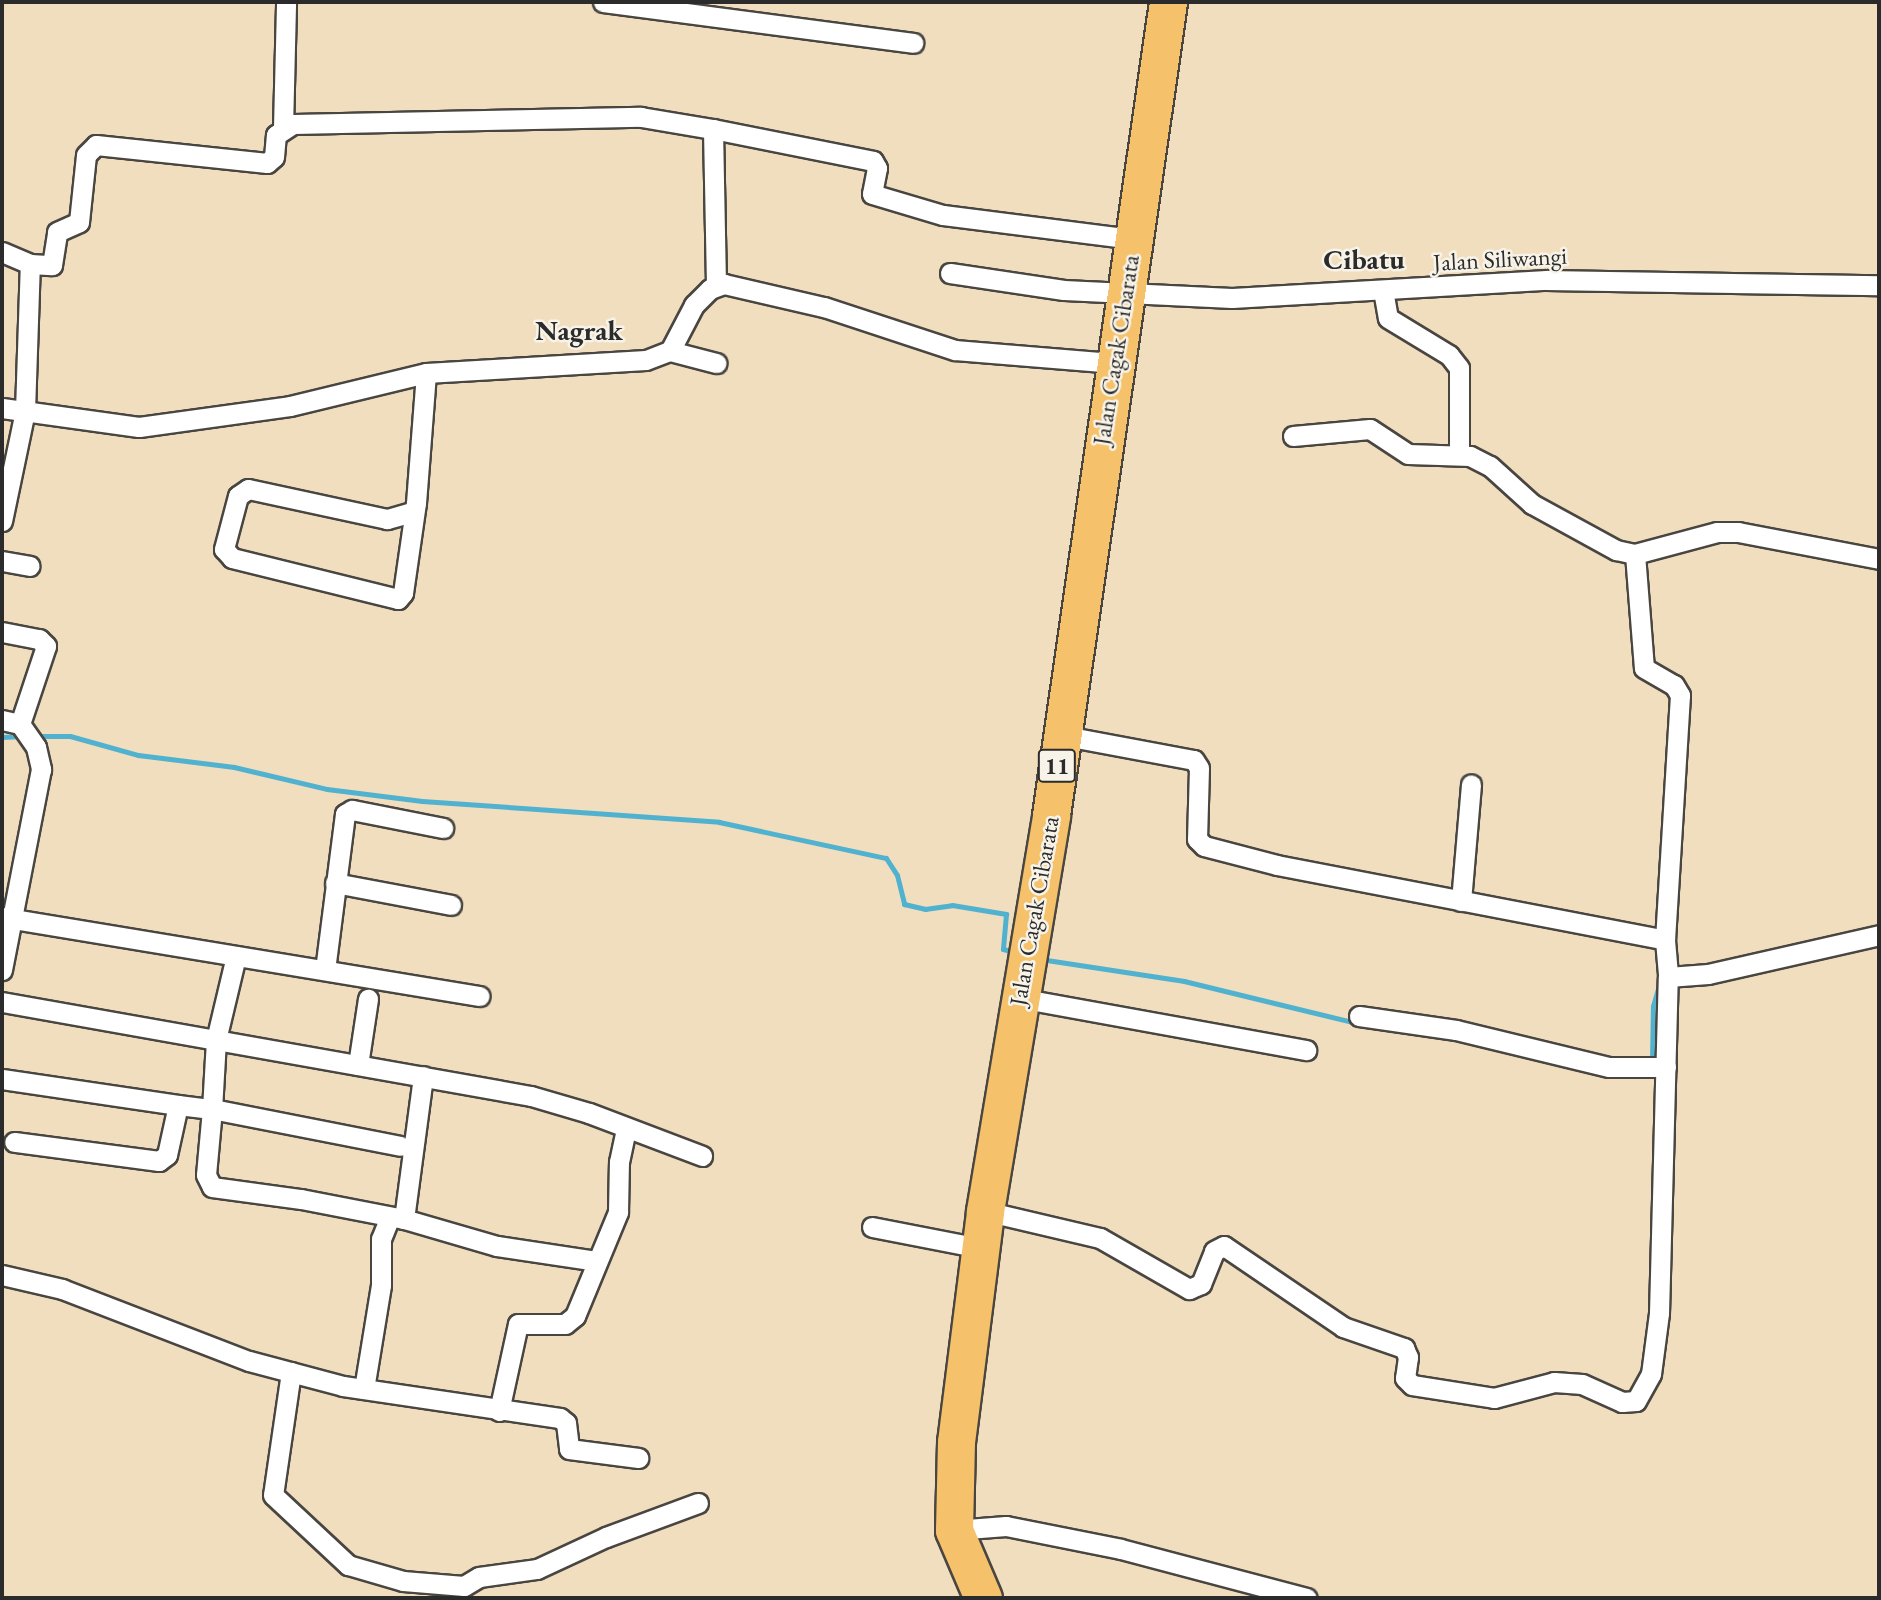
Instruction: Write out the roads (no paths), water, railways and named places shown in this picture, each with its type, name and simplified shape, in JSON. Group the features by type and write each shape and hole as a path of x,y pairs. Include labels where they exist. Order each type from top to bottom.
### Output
{"highway":[{"name":"Jalan Cagak Cibarata","path":"954,1530 956,1442 985,1211 1060,735 1168,2"},
{"name":"11","path":"954,1530 983,1598"}],"street":[{"path":"283,128 286,2"},
{"path":"604,2 671,7 913,43"},
{"path":"2,252 30,264 52,265 57,232 79,222 86,155 96,145 267,163 274,158 276,135 293,124 641,117 873,161 877,168 872,194 943,215 1133,239"},
{"path":"713,129 716,285"},
{"path":"2,521 25,411 30,264"},
{"name":"Jalan Siliwangi","path":"950,274 1064,290 1232,298 1546,280 1879,285"},
{"path":"670,351 694,305 716,285 732,284 812,304 954,351 1114,363"},
{"path":"1383,290 1388,318 1454,358 1459,368 1459,454"},
{"path":"2,408 139,427 290,407 426,373 646,360 670,351 716,363"},
{"path":"412,512 387,519 248,489 235,504 224,549 232,558 398,599 403,593 412,512 426,373"},
{"path":"1293,436 1370,429 1408,454 1459,454 1490,466 1532,504 1616,550 1635,554 1717,532 1738,532 1879,559"},
{"path":"985,1211 1100,1238 1189,1289 1201,1284 1214,1251 1224,1246 1343,1327 1404,1348 1408,1357 1405,1378 1412,1385 1494,1398 1554,1382 1582,1384 1622,1402 1636,1401 1651,1374 1660,1313 1668,977 1665,940 1680,695 1674,685 1644,667 1635,554"},
{"path":"2,561 30,566"},
{"path":"2,632 39,639 46,646 11,722 36,747 41,769 7,918 2,970"},
{"path":"1060,735 1194,760 1199,768 1197,839 1204,846 1277,865 1665,940"},
{"path":"1461,901 1471,784"},
{"path":"325,970 342,821 348,812 443,828"},
{"path":"335,883 451,905"},
{"path":"7,918 480,996"},
{"path":"1668,977 1708,974 1879,935"},
{"path":"236,956 216,1040 206,1175 212,1186 397,1218 498,1246 596,1261"},
{"path":"1019,998 1306,1050"},
{"path":"358,1065 368,999"},
{"path":"2,1002 531,1096 702,1156"},
{"path":"1359,1016 1456,1030 1609,1067 1666,1067"},
{"path":"363,1389 381,1285 381,1239 397,1218 423,1076"},
{"path":"2,1079 212,1110 400,1146"},
{"path":"14,1142 159,1161 167,1155 178,1105"},
{"path":"499,1411 518,1324 565,1324 573,1319 618,1212 618,1162 626,1128"},
{"path":"872,1227 980,1248"},
{"path":"2,1275 62,1289 201,1345 291,1372 363,1389 562,1419 569,1449 638,1458"},
{"path":"291,1372 274,1497 348,1565 404,1581 463,1592 479,1577 537,1569 606,1537 698,1503"},
{"path":"954,1530 1006,1526 1121,1549 1307,1598"}],"waterway":[{"path":"2,737 23,736"},
{"path":"33,736 70,736 138,755 234,767 327,789 422,801 719,822 886,858 897,875 904,904 925,909 952,905 1006,914 1003,949 1014,952"},
{"path":"1040,959 1184,981 1356,1023"},
{"path":"1652,1061 1653,1006 1660,981"}],"district":[{"name":"Cibatu","path":"1364,259"},
{"name":"Nagrak","path":"579,330"}]}
